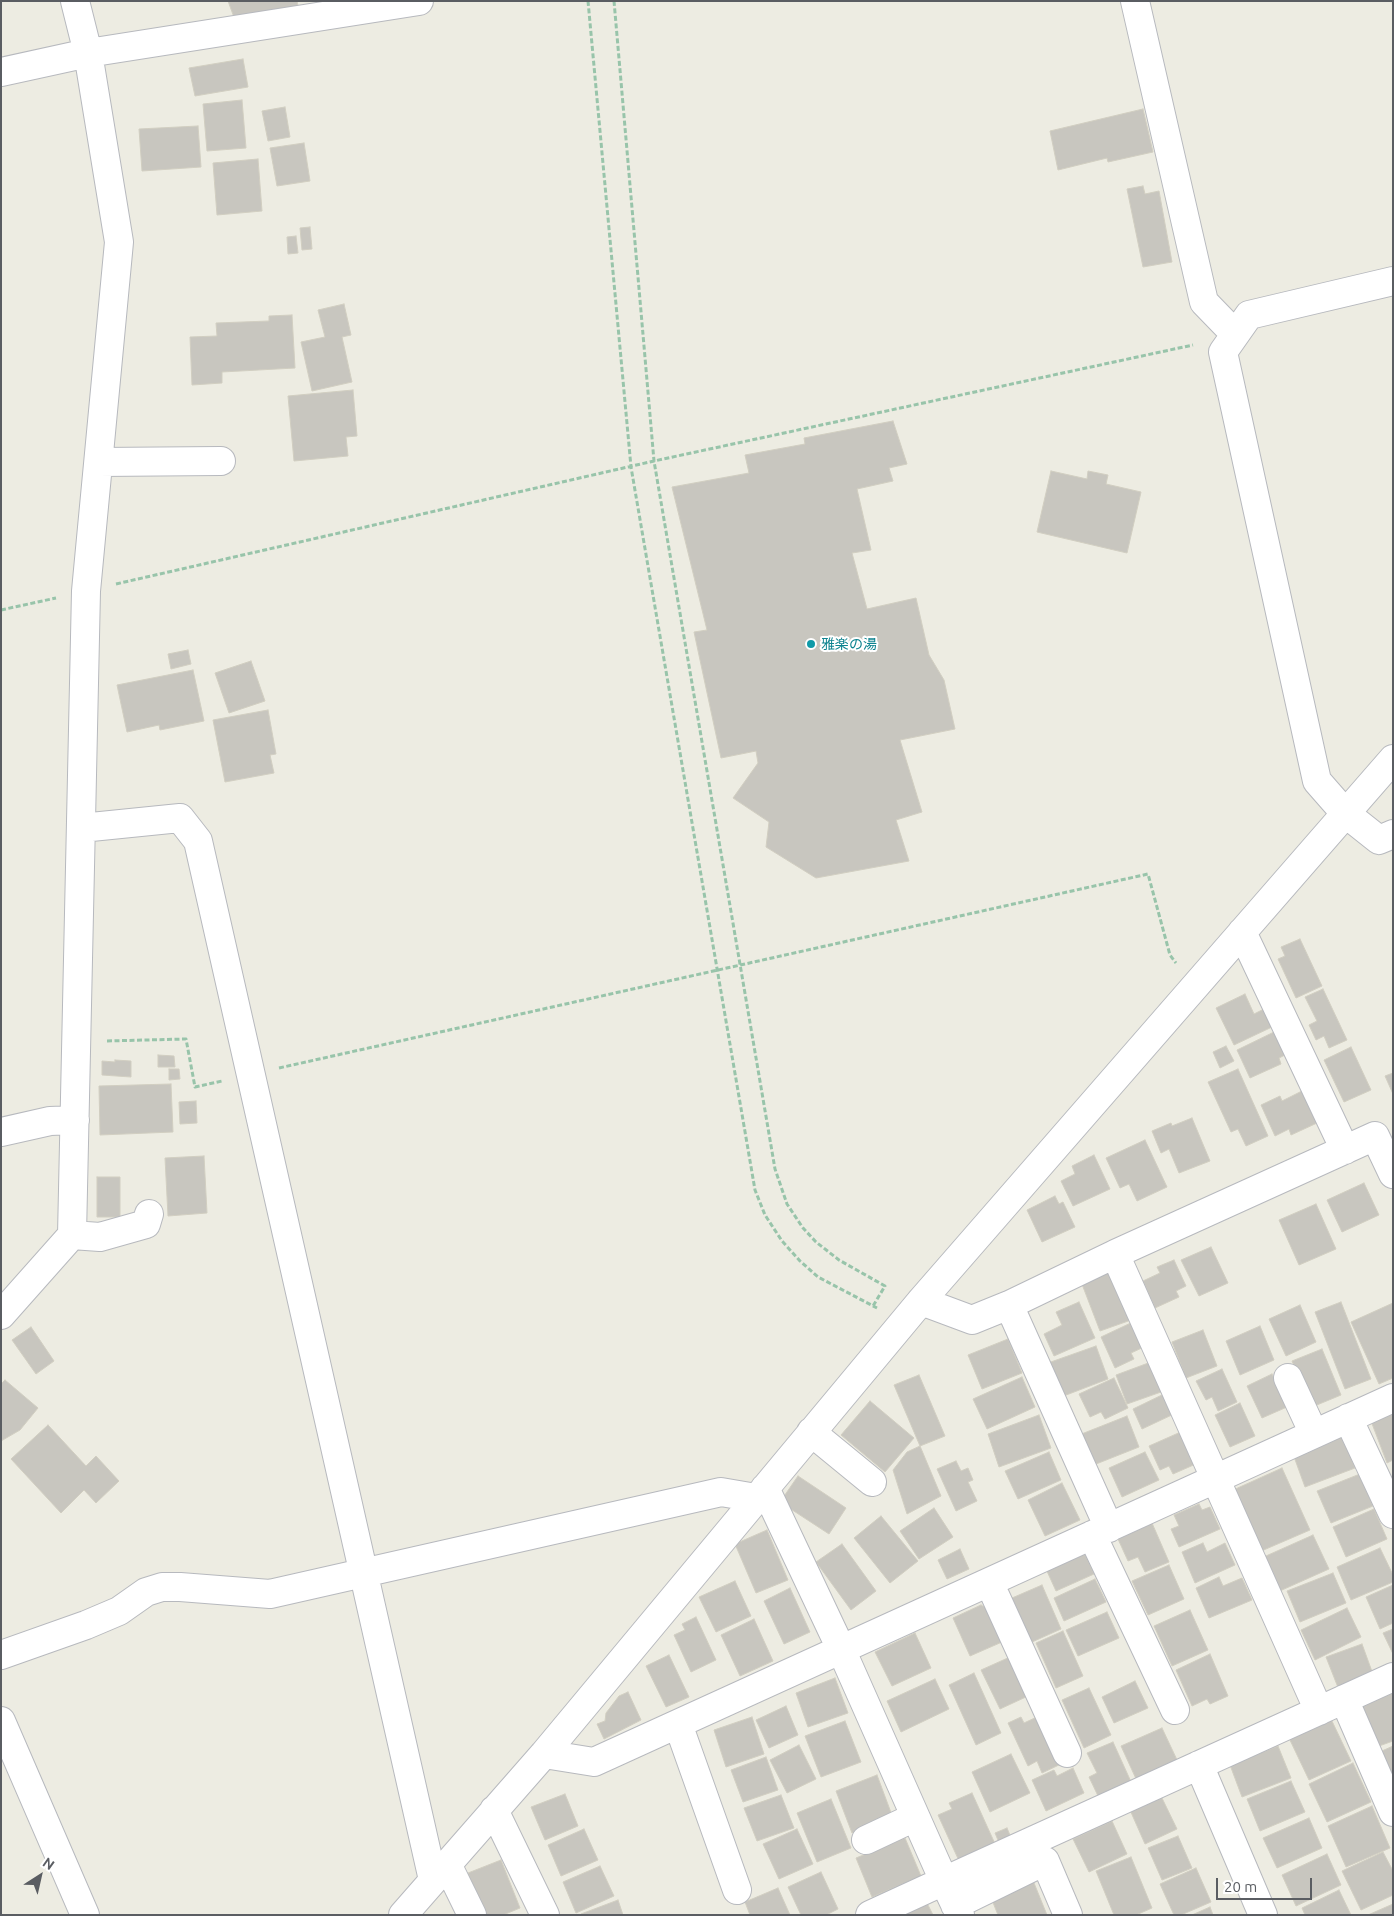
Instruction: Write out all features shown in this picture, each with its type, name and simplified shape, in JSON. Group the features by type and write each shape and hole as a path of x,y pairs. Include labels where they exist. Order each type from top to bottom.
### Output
{"street":[{"path":"1,1315 72,1235 86,591 119,242 88,53 75,1"},
{"path":"1,72 88,53 419,1"},
{"path":"1135,1 1204,302 1235,334"},
{"path":"1393,281 1248,315 1223,352 1317,780 1346,813 1379,840 1393,834"},
{"path":"98,462 220,461"},
{"path":"403,1915 544,1754 921,1301 1393,759"},
{"path":"81,828 180,818 198,841 363,1573 440,1872 472,1915"},
{"path":"1242,932 1345,1150"},
{"path":"1,1132 50,1120 75,1120"},
{"path":"921,1301 972,1320 1375,1136 1393,1174"},
{"path":"72,1235 100,1238 146,1224 149,1214"},
{"path":"1116,1254 1319,1711"},
{"path":"1008,1305 1175,1710"},
{"path":"1288,1378 1314,1434"},
{"path":"544,1754 594,1762 1393,1398"},
{"path":"1348,1418 1393,1514"},
{"path":"812,1432 872,1482"},
{"path":"1,1655 86,1625 120,1610 146,1592 162,1587 270,1594 721,1492 761,1494"},
{"path":"761,1494 841,1649 953,1900"},
{"path":"989,1582 1067,1753"},
{"path":"953,1900 1199,1765 1393,1677"},
{"path":"1344,1699 1393,1812"},
{"path":"1,1721 85,1915"},
{"path":"678,1724 737,1890"},
{"path":"1199,1765 1262,1915"},
{"path":"494,1810 545,1915"},
{"path":"866,1840 915,1817"},
{"path":"870,1915 953,1900 1044,1861 1068,1915"}],"path":[{"path":"588,1 631,467 755,1190 765,1214 782,1241 818,1277 904,1322"},
{"path":"614,1 654,462 775,1169 787,1204 816,1242 839,1260 885,1286 873,1306"},
{"path":"1,610 631,467 1184,348 1235,334"},
{"path":"76,1042 186,1039 195,1088 1148,874 1170,955 1193,988"}],"building":[{"path":"228,1 297,1 299,10 235,20"},
{"path":"243,59 248,87 195,96 189,68"},
{"path":"242,100 246,148 207,151 203,104"},
{"path":"285,107 290,137 268,141 262,111"},
{"path":"1143,109 1153,152 1108,162 1107,158 1058,170 1050,131"},
{"path":"198,126 201,167 142,171 139,129"},
{"path":"304,143 310,181 277,186 270,148"},
{"path":"258,159 262,211 217,215 213,163"},
{"path":"1143,186 1145,194 1159,191 1172,262 1143,267 1127,189"},
{"path":"310,227 312,249 302,250 300,228"},
{"path":"296,236 298,253 288,254 287,237"},
{"path":"344,304 351,335 342,337 352,382 312,391 301,342 325,337 318,310"},
{"path":"292,315 295,368 222,372 222,383 192,385 190,337 217,336 216,323 269,321 269,316"},
{"path":"353,390 357,436 346,437 348,456 294,461 288,396"},
{"name":"雅楽の湯","path":"893,421 907,464 889,468 893,481 857,489 871,550 852,553 867,609 916,598 929,655 944,680 955,729 900,740 922,812 896,820 909,861 816,878 766,847 769,822 733,798 758,763 756,751 721,758 694,632 707,630 672,487 749,473 745,455 805,444 804,438"},
{"path":"1051,471 1087,479 1088,471 1108,475 1106,484 1141,492 1127,553 1037,532"},
{"path":"188,650 191,664 171,669 168,654"},
{"path":"251,661 265,701 229,713 215,673"},
{"path":"193,670 204,721 160,730 159,725 127,732 117,685"},
{"path":"268,710 276,754 270,755 274,773 225,782 213,720"},
{"path":"1300,939 1322,986 1296,998 1278,959 1285,956 1281,947"},
{"path":"1323,989 1347,1040 1329,1048 1324,1036 1316,1040 1309,1025 1317,1021 1305,997"},
{"path":"1245,994 1254,1014 1264,1009 1272,1027 1234,1045 1216,1008"},
{"path":"1274,1032 1285,1055 1279,1058 1281,1064 1250,1078 1237,1050"},
{"path":"1226,1046 1234,1061 1220,1068 1213,1052"},
{"path":"1351,1047 1371,1090 1344,1102 1324,1060"},
{"path":"158,1055 174,1056 175,1067 158,1067"},
{"path":"115,1060 131,1061 131,1077 102,1075 102,1061 115,1062"},
{"path":"169,1069 179,1069 180,1079 169,1080"},
{"path":"1238,1069 1268,1136 1246,1146 1238,1129 1231,1132 1208,1082"},
{"path":"1393,1073 1393,1094 1385,1076"},
{"path":"171,1084 173,1132 100,1135 99,1086"},
{"path":"1302,1091 1317,1123 1291,1135 1289,1129 1275,1136 1261,1105 1280,1096 1282,1101"},
{"path":"196,1101 197,1123 180,1124 179,1102"},
{"path":"1192,1118 1210,1161 1179,1173 1169,1149 1161,1153 1152,1131 1171,1123 1172,1126"},
{"path":"1145,1140 1167,1187 1137,1201 1129,1184 1120,1188 1106,1158"},
{"path":"1094,1155 1110,1189 1073,1206 1061,1181 1075,1174 1072,1166"},
{"path":"204,1156 207,1213 168,1216 165,1158"},
{"path":"97,1177 120,1177 120,1217 97,1217"},
{"path":"1364,1183 1379,1215 1342,1232 1327,1200"},
{"path":"1055,1196 1059,1204 1063,1202 1075,1227 1042,1242 1027,1210"},
{"path":"1316,1204 1336,1249 1299,1265 1279,1220"},
{"path":"1211,1247 1228,1283 1199,1296 1181,1260"},
{"path":"1174,1260 1186,1286 1176,1291 1179,1297 1155,1308 1143,1281 1160,1273 1157,1267"},
{"path":"1110,1267 1131,1320 1100,1331 1080,1279"},
{"path":"1079,1302 1095,1338 1054,1356 1044,1334 1062,1325 1056,1312"},
{"path":"1341,1302 1371,1379 1345,1389 1315,1312"},
{"path":"1393,1303 1393,1378 1379,1384 1351,1322"},
{"path":"1300,1305 1316,1342 1286,1356 1269,1319"},
{"path":"1135,1321 1146,1346 1131,1353 1134,1359 1115,1368 1101,1337"},
{"path":"1260,1326 1274,1360 1240,1375 1226,1341"},
{"path":"31,1327 54,1361 36,1374 12,1340"},
{"path":"1203,1330 1217,1366 1186,1378 1172,1342"},
{"path":"1008,1339 1022,1373 982,1389 968,1355"},
{"path":"1096,1346 1108,1379 1061,1397 1048,1363"},
{"path":"1322,1349 1341,1395 1312,1407 1292,1361"},
{"path":"1151,1362 1161,1392 1127,1404 1116,1375"},
{"path":"1222,1369 1237,1402 1218,1411 1212,1397 1206,1400 1196,1381"},
{"path":"1272,1374 1287,1407 1262,1418 1247,1386"},
{"path":"919,1375 945,1436 920,1446 894,1385"},
{"path":"1022,1377 1035,1407 987,1429 973,1399"},
{"path":"1114,1378 1128,1408 1105,1419 1101,1412 1090,1417 1079,1394"},
{"path":"5,1380 38,1408 20,1430 1,1441 1,1384"},
{"path":"1166,1393 1176,1413 1142,1429 1133,1409"},
{"path":"870,1401 914,1438 885,1472 841,1435"},
{"path":"1240,1403 1255,1436 1230,1447 1215,1415"},
{"path":"1393,1413 1393,1460 1387,1463 1371,1421"},
{"path":"1039,1415 1051,1448 999,1467 988,1434"},
{"path":"1127,1416 1139,1447 1091,1466 1079,1435"},
{"path":"48,1425 86,1466 96,1456 119,1481 96,1503 84,1490 61,1513 11,1459"},
{"path":"1183,1431 1198,1463 1173,1474 1169,1466 1160,1470 1149,1446"},
{"path":"1342,1435 1355,1468 1305,1487 1293,1454"},
{"path":"920,1446 941,1496 907,1514 893,1470 907,1452"},
{"path":"1049,1452 1061,1480 1018,1499 1005,1471"},
{"path":"1145,1452 1159,1480 1122,1497 1109,1468"},
{"path":"956,1461 961,1471 968,1468 973,1480 968,1482 977,1501 956,1511 937,1469"},
{"path":"1282,1468 1310,1530 1259,1552 1231,1491"},
{"path":"1360,1474 1373,1506 1331,1523 1317,1491"},
{"path":"798,1476 846,1508 829,1534 780,1502"},
{"path":"1062,1483 1080,1520 1045,1536 1028,1500"},
{"path":"1199,1504 1202,1510 1210,1507 1220,1529 1179,1547 1171,1529 1179,1526 1174,1515"},
{"path":"934,1508 953,1537 919,1559 900,1531"},
{"path":"1374,1509 1387,1539 1346,1557 1333,1527"},
{"path":"881,1516 918,1561 890,1583 854,1538"},
{"path":"1152,1523 1169,1562 1145,1572 1138,1557 1128,1561 1118,1539"},
{"path":"767,1530 788,1580 756,1593 735,1544"},
{"path":"1313,1535 1329,1569 1273,1594 1257,1560"},
{"path":"1203,1543 1207,1552 1225,1543 1235,1565 1195,1583 1182,1552"},
{"path":"842,1544 876,1591 851,1610 816,1562"},
{"path":"1380,1548 1393,1575 1393,1582 1351,1600 1337,1567"},
{"path":"960,1549 969,1569 947,1579 938,1560"},
{"path":"1084,1552 1094,1574 1056,1591 1046,1569"},
{"path":"1169,1565 1184,1599 1148,1615 1132,1581"},
{"path":"1333,1573 1346,1603 1300,1622 1287,1591"},
{"path":"1219,1577 1223,1586 1242,1578 1252,1600 1209,1618 1196,1588"},
{"path":"1095,1579 1106,1602 1064,1621 1054,1598"},
{"path":"735,1581 751,1616 716,1632 699,1597"},
{"path":"1042,1585 1061,1629 1032,1642 1012,1598"},
{"path":"1393,1585 1393,1623 1380,1629 1366,1597"},
{"path":"790,1588 810,1632 784,1644 764,1601"},
{"path":"981,1605 986,1608 1002,1642 970,1656 953,1618"},
{"path":"1347,1608 1361,1637 1315,1660 1301,1630"},
{"path":"1190,1610 1208,1650 1172,1666 1154,1626"},
{"path":"1107,1612 1119,1638 1078,1656 1066,1630"},
{"path":"696,1617 716,1660 691,1672 674,1635 685,1630 682,1624"},
{"path":"754,1619 773,1661 740,1676 721,1635"},
{"path":"1393,1629 1393,1654 1383,1633"},
{"path":"1063,1631 1083,1676 1056,1688 1036,1643"},
{"path":"915,1633 931,1668 892,1686 875,1652"},
{"path":"1362,1644 1374,1677 1339,1690 1326,1657"},
{"path":"1210,1654 1228,1696 1210,1704 1207,1699 1192,1706 1176,1670"},
{"path":"669,1655 689,1697 666,1707 646,1666"},
{"path":"1010,1657 1028,1696 1000,1709 981,1670"},
{"path":"974,1673 1001,1733 976,1745 949,1685"},
{"path":"835,1678 848,1713 808,1727 796,1693"},
{"path":"935,1679 949,1709 901,1732 887,1701"},
{"path":"1135,1681 1148,1708 1114,1723 1102,1697"},
{"path":"1089,1688 1111,1735 1084,1748 1062,1700"},
{"path":"628,1692 641,1720 604,1739 597,1724 605,1721 606,1713 619,1696"},
{"path":"1393,1693 1393,1741 1379,1746 1362,1705"},
{"path":"786,1706 798,1735 769,1748 756,1720"},
{"path":"1039,1716 1061,1764 1042,1773 1037,1761 1028,1766 1008,1723 1021,1717 1024,1723"},
{"path":"752,1717 764,1754 726,1767 714,1730"},
{"path":"1331,1719 1351,1761 1309,1780 1289,1738"},
{"path":"845,1721 861,1762 821,1777 805,1736"},
{"path":"1162,1728 1178,1762 1137,1781 1121,1746"},
{"path":"1113,1742 1132,1784 1099,1798 1089,1777 1097,1773 1087,1753"},
{"path":"799,1745 816,1779 787,1793 770,1760"},
{"path":"1278,1746 1291,1778 1242,1797 1230,1765"},
{"path":"1393,1746 1393,1778 1382,1751"},
{"path":"1011,1754 1030,1793 990,1812 972,1772"},
{"path":"766,1757 778,1790 743,1802 731,1770"},
{"path":"1353,1763 1371,1802 1327,1822 1309,1784"},
{"path":"1073,1768 1084,1793 1046,1811 1032,1780 1054,1770 1057,1776"},
{"path":"877,1775 893,1818 852,1833 836,1791"},
{"path":"1291,1781 1305,1812 1260,1831 1247,1799"},
{"path":"972,1793 996,1846 960,1863 938,1815 952,1809 949,1803"},
{"path":"565,1794 578,1826 545,1840 531,1807"},
{"path":"781,1795 794,1828 757,1841 744,1808"},
{"path":"1161,1796 1177,1829 1145,1844 1130,1810"},
{"path":"831,1799 851,1848 817,1862 797,1813"},
{"path":"1372,1806 1390,1848 1346,1867 1328,1826"},
{"path":"1309,1818 1322,1848 1277,1868 1263,1838"},
{"path":"1112,1821 1127,1854 1089,1872 1073,1839"},
{"path":"1007,1828 1012,1840 1000,1845 995,1833"},
{"path":"584,1829 598,1860 561,1876 548,1845"},
{"path":"797,1829 813,1864 779,1879 763,1844"},
{"path":"1178,1836 1192,1868 1162,1880 1148,1848"},
{"path":"905,1838 921,1876 872,1897 856,1858"},
{"path":"1383,1852 1393,1871 1393,1895 1361,1910 1342,1871"},
{"path":"1327,1854 1341,1885 1296,1906 1282,1875"},
{"path":"1131,1857 1152,1908 1136,1915 1114,1915 1096,1871"},
{"path":"501,1860 520,1908 503,1915 484,1915 468,1873"},
{"path":"600,1866 614,1896 576,1913 563,1882"},
{"path":"1196,1868 1211,1902 1181,1915 1174,1915 1160,1884"},
{"path":"821,1872 838,1909 826,1915 801,1915 788,1887"},
{"path":"1032,1878 1047,1915 998,1915 990,1895"},
{"path":"778,1888 790,1915 750,1915 745,1902"},
{"path":"1339,1890 1351,1915 1305,1915 1302,1908"},
{"path":"925,1899 933,1915 893,1915"},
{"path":"618,1900 623,1915 581,1914"},
{"path":"1393,1904 1393,1915 1368,1915"},
{"path":"1210,1907 1213,1915 1192,1915"}],"place":[{"name":"雅楽の湯","path":"811,644"}]}
